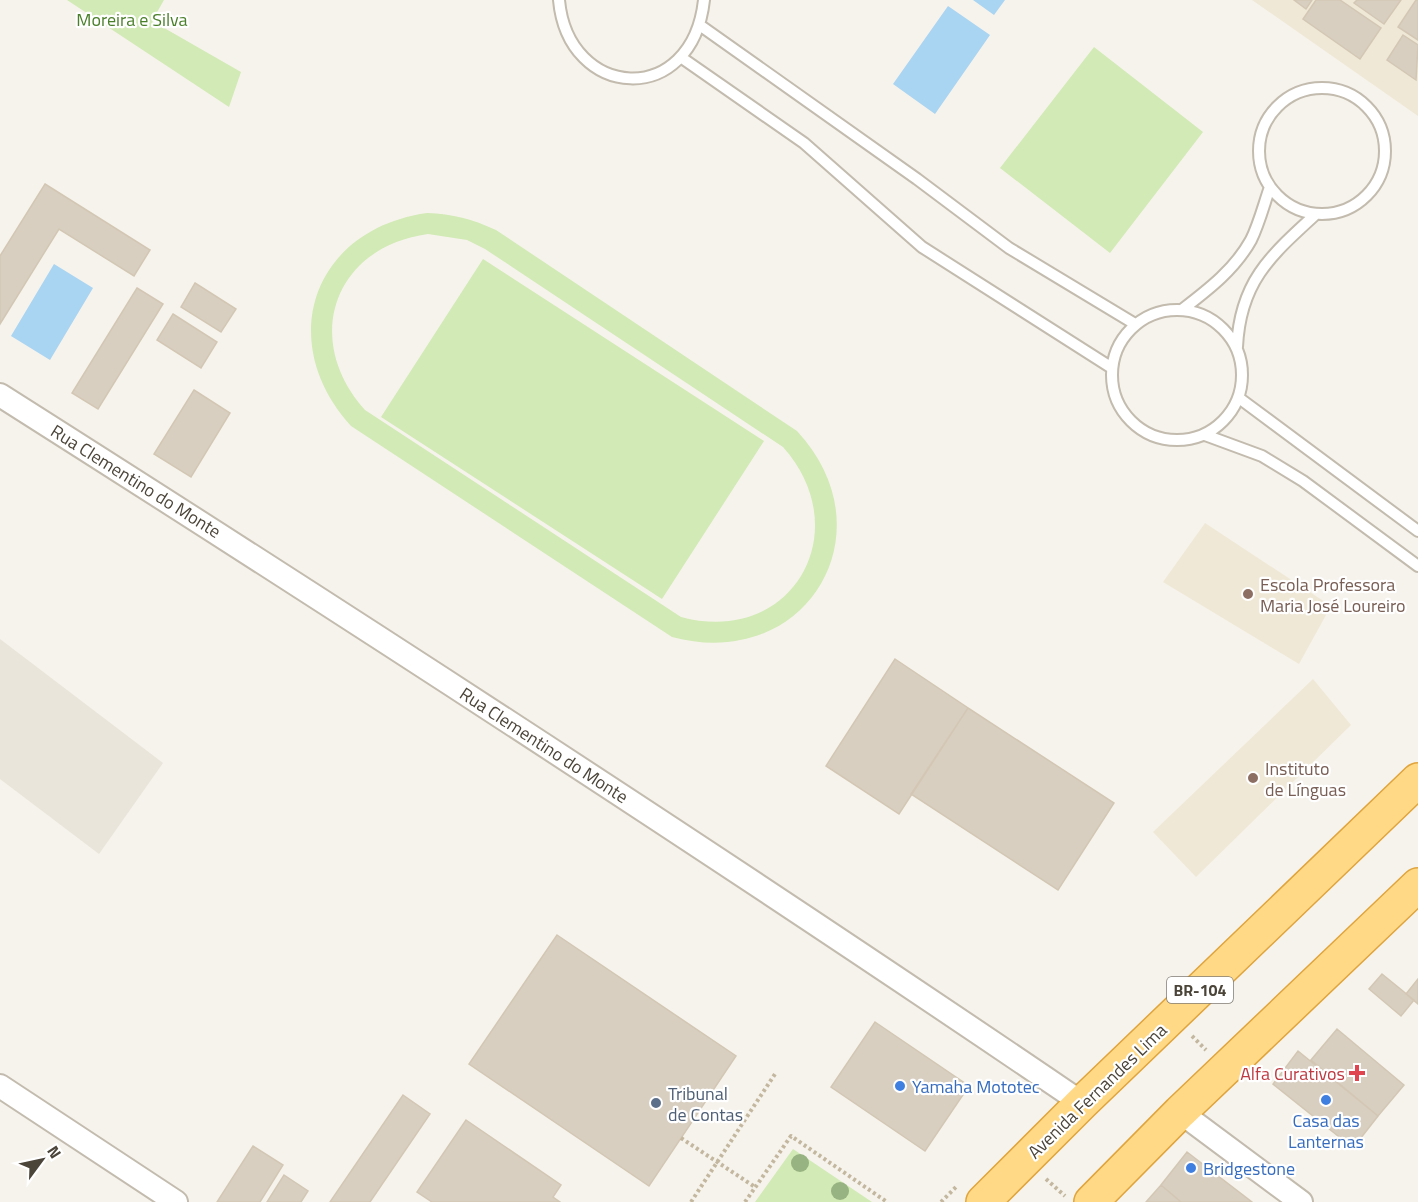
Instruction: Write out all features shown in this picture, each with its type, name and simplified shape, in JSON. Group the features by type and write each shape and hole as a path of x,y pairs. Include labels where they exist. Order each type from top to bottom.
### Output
{"highway":[{"name":"Avenida Fernandes Lima","path":"984,1202 1082,1103 1418,780"},
{"path":"1091,1202 1180,1112 1418,885"}],"street":[{"name":"Rua Clementino do Monte","path":"0,395 291,580 718,858 1082,1103"},
{"path":"0,1086 176,1202"},
{"path":"1180,1112 1301,1202"}],"lane":[{"path":"559,0 561,23 576,52 603,72 634,80 664,72 682,58 701,26 704,0"},
{"path":"701,26 917,179 1009,248 1135,324"},
{"path":"682,58 804,143 922,247 1112,368"},
{"path":"1327,87 1345,92 1361,101 1373,114 1382,130 1385,148 1383,166 1377,183 1351,208 1334,213 1316,214 1298,210 1282,201 1269,187 1260,162 1260,135 1266,118 1278,104 1293,94 1310,88 1327,87"},
{"path":"1183,309 1226,273 1240,258 1252,238 1269,187"},
{"path":"1237,347 1215,321 1200,313 1183,309 1166,310 1135,324 1123,337 1112,368 1118,402 1127,417 1139,428 1171,441 1188,440 1204,435 1225,420 1239,398 1243,381 1237,347 1243,301 1263,266 1316,214"},
{"path":"1239,398 1418,531"},
{"path":"1204,435 1262,456 1303,481 1418,566"}],"path":[{"path":"1172,1017 1226,1069"},
{"path":"691,1202 775,1074"},
{"path":"745,1202 791,1136 887,1202"},
{"path":"681,1138 755,1187"}],"shaded area":[{"path":"1252,0 1418,0 1418,116"},
{"name":"Escola Professora Maria José Loureiro","path":"1205,523 1331,606 1299,664 1163,582"},
{"path":"0,639 163,763 99,854 0,779"},
{"name":"Instituto de Línguas","path":"1313,679 1351,725 1196,877 1153,832"}],"green space":[{"name":"Moreira e Silva","path":"67,0 164,0 152,21 241,72 229,107"},
{"path":"1094,47 1203,132 1110,253 1000,168"},
{"path":"427,213 454,216 496,230 797,431 824,470 836,511 834,550 820,585 795,614 761,634 720,643 672,637 351,426 327,393 314,359 311,325 317,294 333,265 356,241 388,223","holes":["428,234 467,240 485,249 783,447 805,480 814,513 813,546 802,575 782,599 754,615 720,622 681,617 365,410 346,383 335,355 332,327 337,301 350,277 369,257 395,242"]},
{"path":"483,259 764,441 662,599 381,417"},
{"path":"793,1149 872,1202 755,1202"}],"water":[{"path":"973,0 1005,0 994,15"},
{"path":"948,6 990,35 935,114 893,84"},
{"path":"54,264 93,288 50,360 11,336"}],"building":[{"path":"1294,0 1312,0 1306,9"},
{"path":"1316,0 1340,0 1381,28 1360,59 1303,19"},
{"path":"1357,0 1401,0 1384,24 1354,3"},
{"path":"1418,0 1418,40 1398,27"},
{"path":"1403,35 1418,45 1416,80 1387,60"},
{"path":"45,184 150,250 134,276 59,229 0,324 0,256"},
{"path":"195,283 236,309 221,332 181,307"},
{"path":"137,288 163,304 98,409 72,393"},
{"path":"173,314 217,342 201,368 157,340"},
{"path":"194,390 230,413 191,477 154,454"},
{"path":"895,659 968,708 899,814 826,766"},
{"path":"968,708 1114,803 1058,890 911,794"},
{"path":"557,935 736,1056 649,1186 469,1064"},
{"path":"1382,974 1414,1000 1401,1016 1369,989"},
{"path":"1418,979 1418,1004 1406,994"},
{"name":"Yamaha Mototec","path":"875,1022 969,1086 925,1151 831,1087"},
{"name":"Alfa Curativos","path":"1337,1029 1404,1085 1378,1116 1311,1060"},
{"name":"Casa das Lanternas","path":"1298,1051 1378,1116 1353,1148 1273,1084"},
{"path":"403,1095 430,1114 370,1202 330,1202"},
{"path":"466,1120 561,1185 553,1197 560,1202 432,1202 417,1192"},
{"path":"253,1146 283,1165 260,1202 217,1202"},
{"name":"Bridgestone","path":"1187,1152 1252,1202 1181,1202 1161,1185"},
{"path":"284,1175 308,1191 301,1202 267,1202"},
{"path":"1161,1185 1181,1202 1146,1202"}],"place":[{"name":"Escola Professora Maria José Loureiro","path":"1248,594"},
{"name":"Instituto de Línguas","path":"1253,778"},
{"name":"Alfa Curativos","path":"1357,1073"},
{"name":"Yamaha Mototec","path":"900,1086"},
{"name":"Casa das Lanternas","path":"1326,1100"},
{"name":"Tribunal de Contas","path":"656,1103"},
{"name":"Bridgestone","path":"1191,1168"}]}
